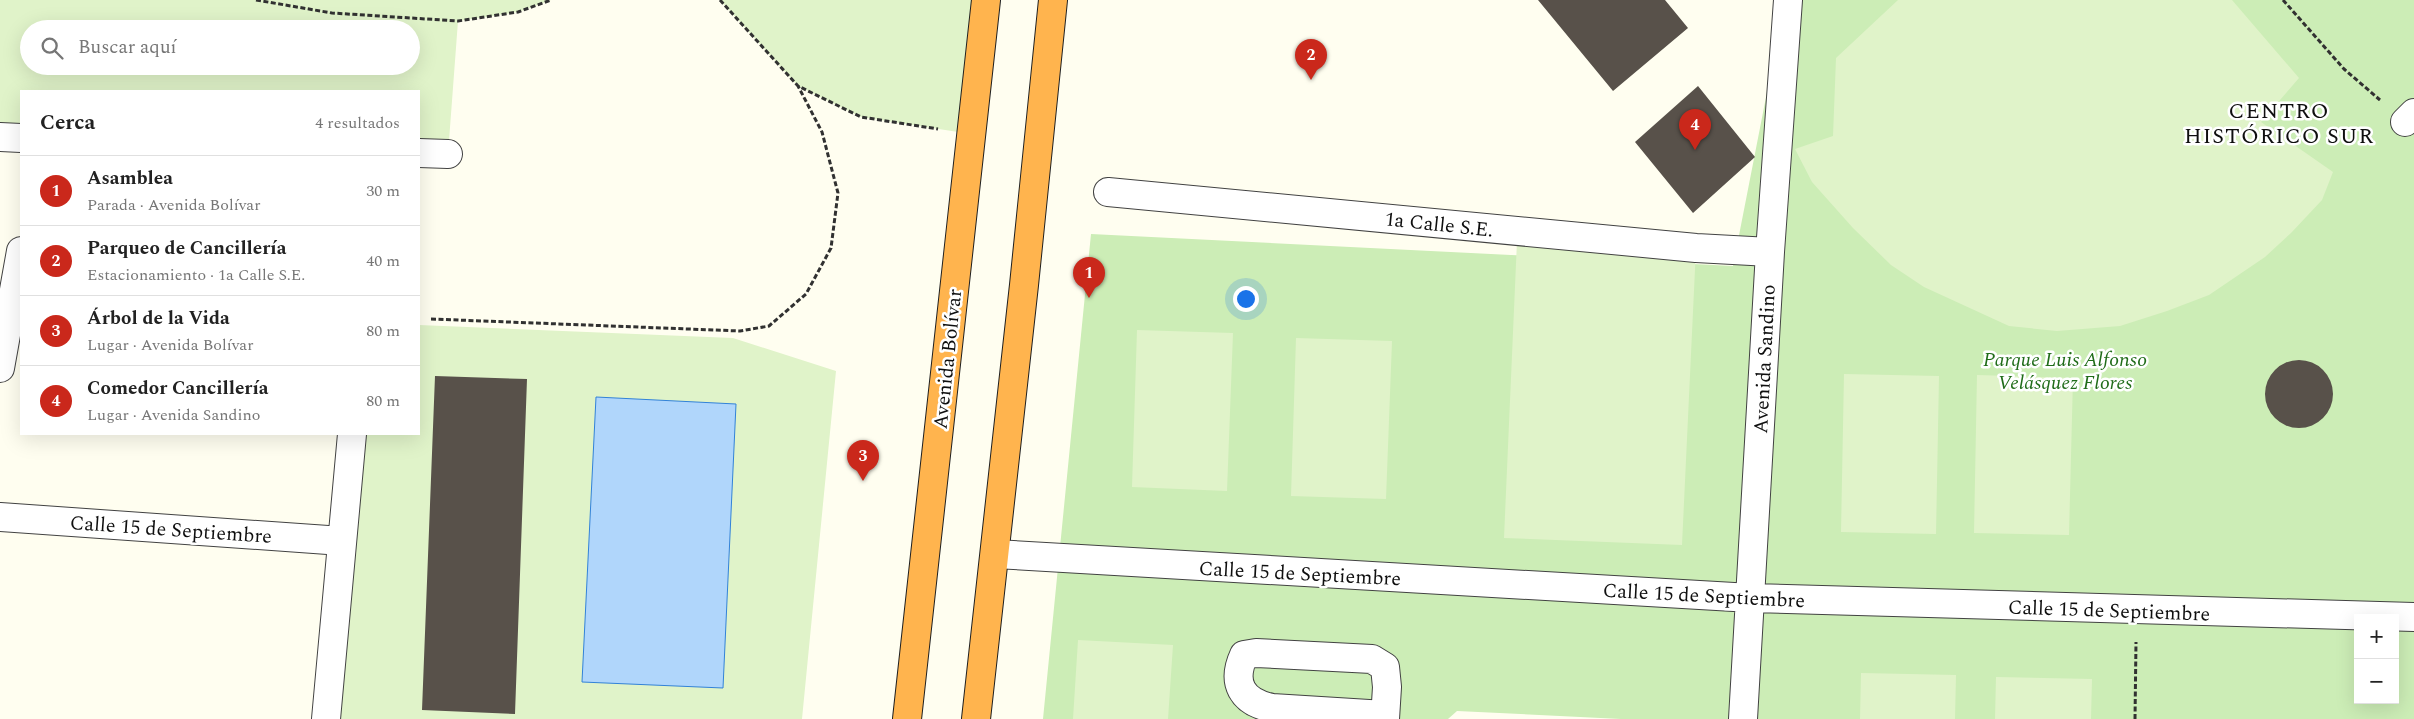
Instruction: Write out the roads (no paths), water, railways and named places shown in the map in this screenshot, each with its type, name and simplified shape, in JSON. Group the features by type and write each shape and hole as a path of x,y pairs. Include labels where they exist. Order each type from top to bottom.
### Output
{"highway":[{"name":"Avenida Bolívar","path":"906,713 986,0"},
{"path":"976,719 1053,0"}],"street":[{"name":"Avenida Sandino","path":"1743,719 1770,252 1788,0"},
{"path":"0,137 20,138"},
{"path":"420,153 448,154"},
{"name":"1a Calle S.E.","path":"1108,192 1696,248 1770,252"},
{"path":"0,368 20,257"},
{"path":"326,719 352,435"},
{"name":"Calle 15 de Septiembre","path":"0,517 342,541"},
{"name":"Calle 15 de Septiembre","path":"995,554 1751,598 2136,611 2414,617"},
{"path":"1256,653 1372,659 1385,667 1387,687 1385,717 1272,708 1257,705 1246,698 1239,684 1240,664 1244,655 1256,653"}],"water":[{"path":"596,397 736,404 723,688 582,682"}],"place":[{"name":"Parqueo de Cancillería","path":"1311,80"},
{"name":"Comedor Cancillería","path":"1695,150"},
{"name":"Asamblea","path":"1089,298"},
{"name":"Árbol de la Vida","path":"863,481"}],"district":[{"name":"CENTRO HISTÓRICO SUR","path":"2279,122"}],"park label":[{"name":"Parque Luis Alfonso Velásquez Flores","path":"2065,370"}]}
